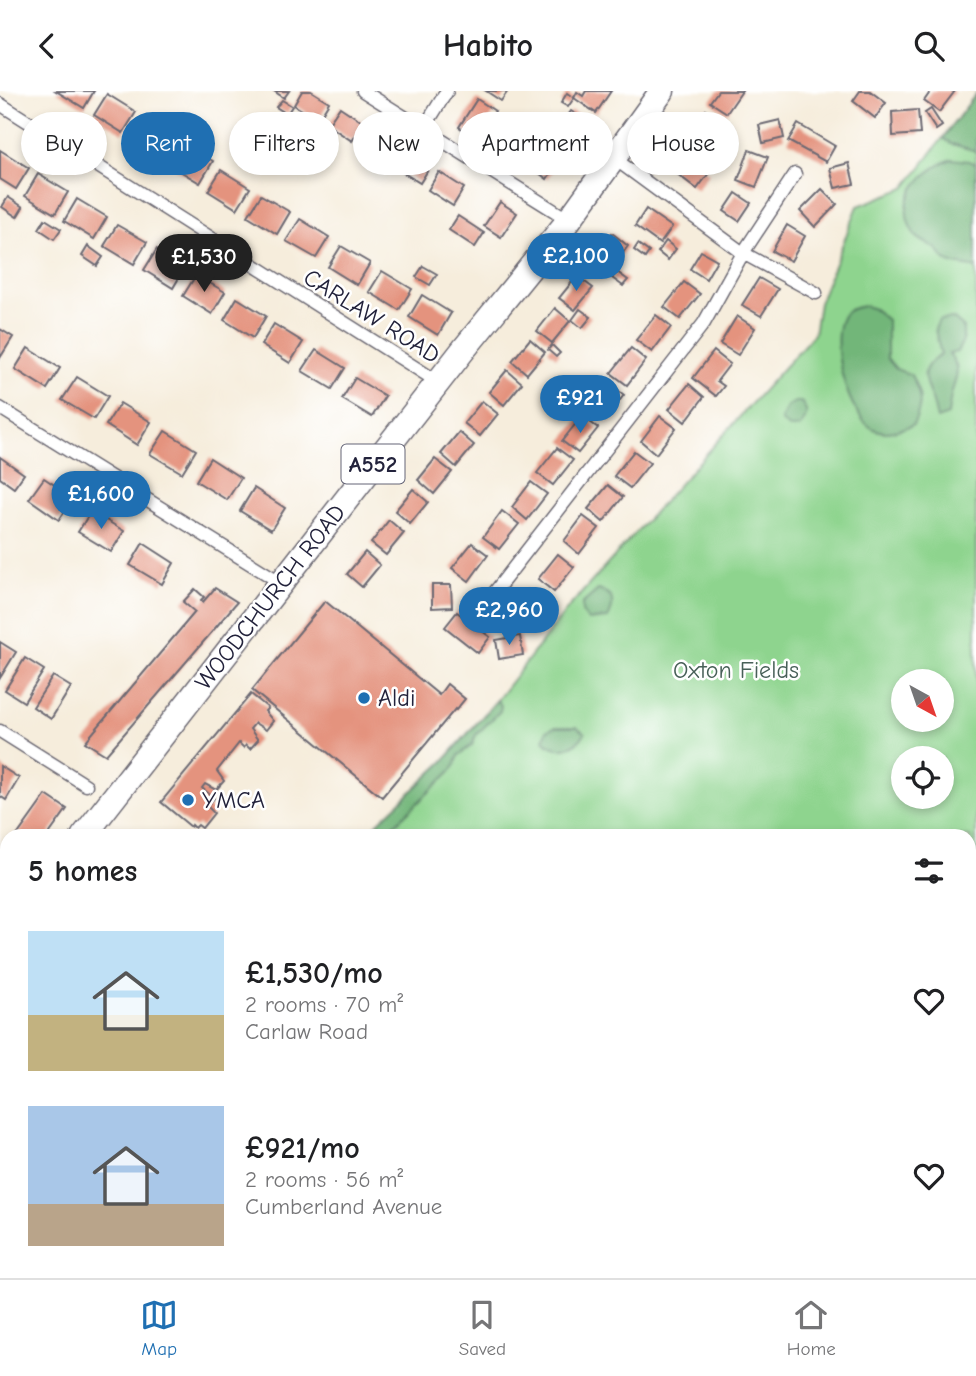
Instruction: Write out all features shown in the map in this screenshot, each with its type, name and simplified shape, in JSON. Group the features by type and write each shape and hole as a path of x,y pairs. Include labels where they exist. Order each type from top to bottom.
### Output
{"highway":[{"name":"WOODCHURCH ROAD","path":"89,829 438,382 569,220 662,91"}],"street":[{"path":"363,91 398,112"},
{"path":"434,112 447,91"},
{"name":"CARLAW ROAD","path":"0,104 438,382"},
{"path":"444,141 569,220"},
{"path":"615,159 743,253 816,293"},
{"path":"487,602 704,323 743,253 794,174"},
{"path":"0,408 282,584"},
{"path":"0,731 86,785"}],"green space":[{"name":"Oxton Fields","path":"976,94 976,829 372,829 443,762 497,700 569,607 814,334 819,303 858,206 905,188"},
{"path":"976,94 976,151 952,144 943,138"},
{"path":"952,159 976,164 976,268 947,261 934,247 915,235 909,223 907,211 914,189 930,171"},
{"path":"865,306 874,309 887,320 887,358 896,369 911,375 917,389 920,405 913,425 899,430 876,430 866,423 857,411 842,376 837,339 839,324 847,311"},
{"path":"954,319 963,327 963,341 957,352 949,354 957,368 948,415 937,419 925,373 929,363 941,355 935,329 939,320"},
{"path":"801,402 805,408 804,421 800,427 787,427 781,420 787,407"},
{"path":"598,590 608,594 612,600 610,613 608,618 588,620 582,612 582,604"},
{"path":"497,700 501,705 500,711 476,735 472,745 459,755 448,774 390,829 371,829 443,762"},
{"path":"555,727 577,727 585,733 571,746 554,747 544,740 547,730"}],"building":[{"path":"56,91 94,91 84,108"},
{"path":"274,91 289,91 284,98"},
{"path":"302,91 311,91 329,102 323,112 305,112 294,105"},
{"path":"486,91 508,91 501,101"},
{"path":"586,91 611,91 597,112 574,98 577,92 583,96"},
{"path":"718,91 742,91 728,112 710,102"},
{"path":"860,91 870,91 886,103 875,118 853,101"},
{"path":"931,91 955,91 939,112 924,101"},
{"path":"567,93 574,98 568,107 561,103"},
{"path":"107,94 136,112 121,112 121,132 107,123 107,112 96,112"},
{"path":"477,99 495,111 494,112 469,112"},
{"path":"282,100 292,106 288,112 276,107"},
{"path":"340,107 353,116 352,141 339,132 339,112 337,112"},
{"path":"931,109 942,126 936,130 925,113"},
{"path":"918,110 920,134 893,136 892,112"},
{"path":"780,120 784,138 763,143 759,125"},
{"path":"798,124 835,146 826,162 788,141"},
{"path":"0,150 21,163 21,175 25,175 16,189 0,179"},
{"path":"749,150 768,157 756,187 738,180"},
{"path":"849,163 854,184 835,188 830,168"},
{"path":"221,170 250,188 237,209 208,191"},
{"path":"37,175 68,192 55,214 25,196"},
{"path":"187,175 205,175 200,183"},
{"path":"407,175 425,175 420,183"},
{"path":"437,175 444,175 464,188 453,206 428,190"},
{"path":"679,175 708,175 697,189"},
{"path":"822,189 837,204 815,227 800,211"},
{"path":"736,193 751,203 739,221 724,211"},
{"path":"261,195 290,212 277,234 248,216"},
{"path":"8,197 23,207 17,217 2,207"},
{"path":"77,199 107,217 94,239 64,221"},
{"path":"500,202 517,213 501,237 484,226"},
{"path":"646,209 672,227 660,244 635,226"},
{"path":"458,216 484,233 475,247 449,230"},
{"path":"45,219 61,229 54,239 39,229"},
{"path":"300,219 329,237 316,258 286,241"},
{"path":"117,225 147,242 134,264 104,246"},
{"path":"787,225 805,236 791,261 772,251"},
{"path":"612,233 628,246 610,270 593,257"},
{"path":"666,241 676,249 668,260 658,252"},
{"path":"638,244 649,252 645,258 634,250"},
{"path":"88,246 103,257 97,266 82,256"},
{"path":"341,246 370,263 357,285 328,267"},
{"path":"157,249 186,266 173,288 144,270"},
{"path":"701,251 717,260 706,279 690,269"},
{"path":"423,266 437,274 430,285 416,277"},
{"path":"382,271 412,289 399,310 369,292"},
{"path":"617,272 628,280 623,286 612,278"},
{"path":"196,275 225,292 212,314 183,296"},
{"path":"577,276 593,288 575,310 559,298"},
{"path":"759,278 778,289 761,316 742,305"},
{"path":"684,282 700,294 680,319 664,307"},
{"path":"422,295 451,313 438,335 409,317"},
{"path":"237,298 266,316 253,338 224,320"},
{"path":"555,308 570,321 552,343 537,331"},
{"path":"580,309 591,317 582,328 572,320"},
{"path":"656,315 671,327 652,352 636,340"},
{"path":"737,316 755,328 738,355 720,344"},
{"path":"274,324 303,342 290,363 261,345"},
{"path":"0,329 13,337 0,358"},
{"path":"530,339 545,352 527,374 512,361"},
{"path":"552,345 560,353 556,357 548,350"},
{"path":"28,348 60,368 47,389 15,369"},
{"path":"631,348 646,360 627,385 611,373"},
{"path":"316,350 345,368 332,389 302,371"},
{"path":"714,351 730,364 717,381 724,386 716,396 693,378"},
{"path":"507,370 522,383 504,405 489,392"},
{"path":"77,377 108,396 94,419 62,400"},
{"path":"355,378 385,396 372,417 342,399"},
{"path":"608,383 624,395 604,420 588,408"},
{"path":"689,384 704,397 685,422 669,409"},
{"path":"482,401 498,414 480,436 464,423"},
{"path":"120,403 151,422 137,445 106,425"},
{"path":"582,416 598,428 578,453 562,441"},
{"path":"660,416 676,428 656,454 641,441"},
{"path":"165,431 196,450 182,473 150,454"},
{"path":"459,432 474,445 456,467 441,454"},
{"path":"557,448 573,460 553,485 537,473"},
{"path":"634,451 650,463 630,488 614,476"},
{"path":"0,457 24,474 14,488 0,478"},
{"path":"210,458 241,478 227,500 196,481"},
{"path":"435,459 452,472 434,494 418,480"},
{"path":"44,478 74,498 59,520 29,499"},
{"path":"531,482 547,494 527,520 512,507"},
{"path":"608,485 623,497 603,522 588,509"},
{"path":"254,488 285,508 271,530 240,511"},
{"path":"413,489 428,502 410,524 395,511"},
{"path":"91,511 124,531 111,552 78,532"},
{"path":"502,511 519,524 499,549 483,537"},
{"path":"583,516 599,528 579,554 564,541"},
{"path":"389,520 404,533 386,555 371,543"},
{"path":"143,543 174,563 162,584 130,565"},
{"path":"472,543 488,555 469,581 452,568"},
{"path":"365,552 380,565 362,587 347,574"},
{"path":"558,554 574,567 554,592 538,579"},
{"path":"432,585 451,585 452,607 432,608"},
{"path":"215,588 237,602 106,755 85,742 195,612 183,602 195,589 204,597 201,600 203,602"},
{"path":"528,590 546,599 535,625 517,617"},
{"name":"Aldi","path":"325,601 439,695 447,684 465,699 382,797 252,690"},
{"path":"457,612 490,637 478,653 445,627"},
{"path":"520,636 523,655 499,659 496,640"},
{"path":"0,642 16,652 0,678"},
{"path":"25,658 44,670 24,702 5,690"},
{"path":"53,676 71,687 51,719 33,707"},
{"path":"251,694 268,708 265,711 273,721 266,730 255,723 250,729 258,740 250,749 239,743 217,771 224,781 216,790 205,784 202,788 214,798 207,806 214,813 202,828 198,825 191,827 161,802"},
{"path":"0,766 19,778 6,800 0,796"},
{"path":"46,795 67,809 53,829 22,829"}],"place":[{"name":"Aldi","path":"364,698"},
{"name":"YMCA","path":"188,800"}]}
